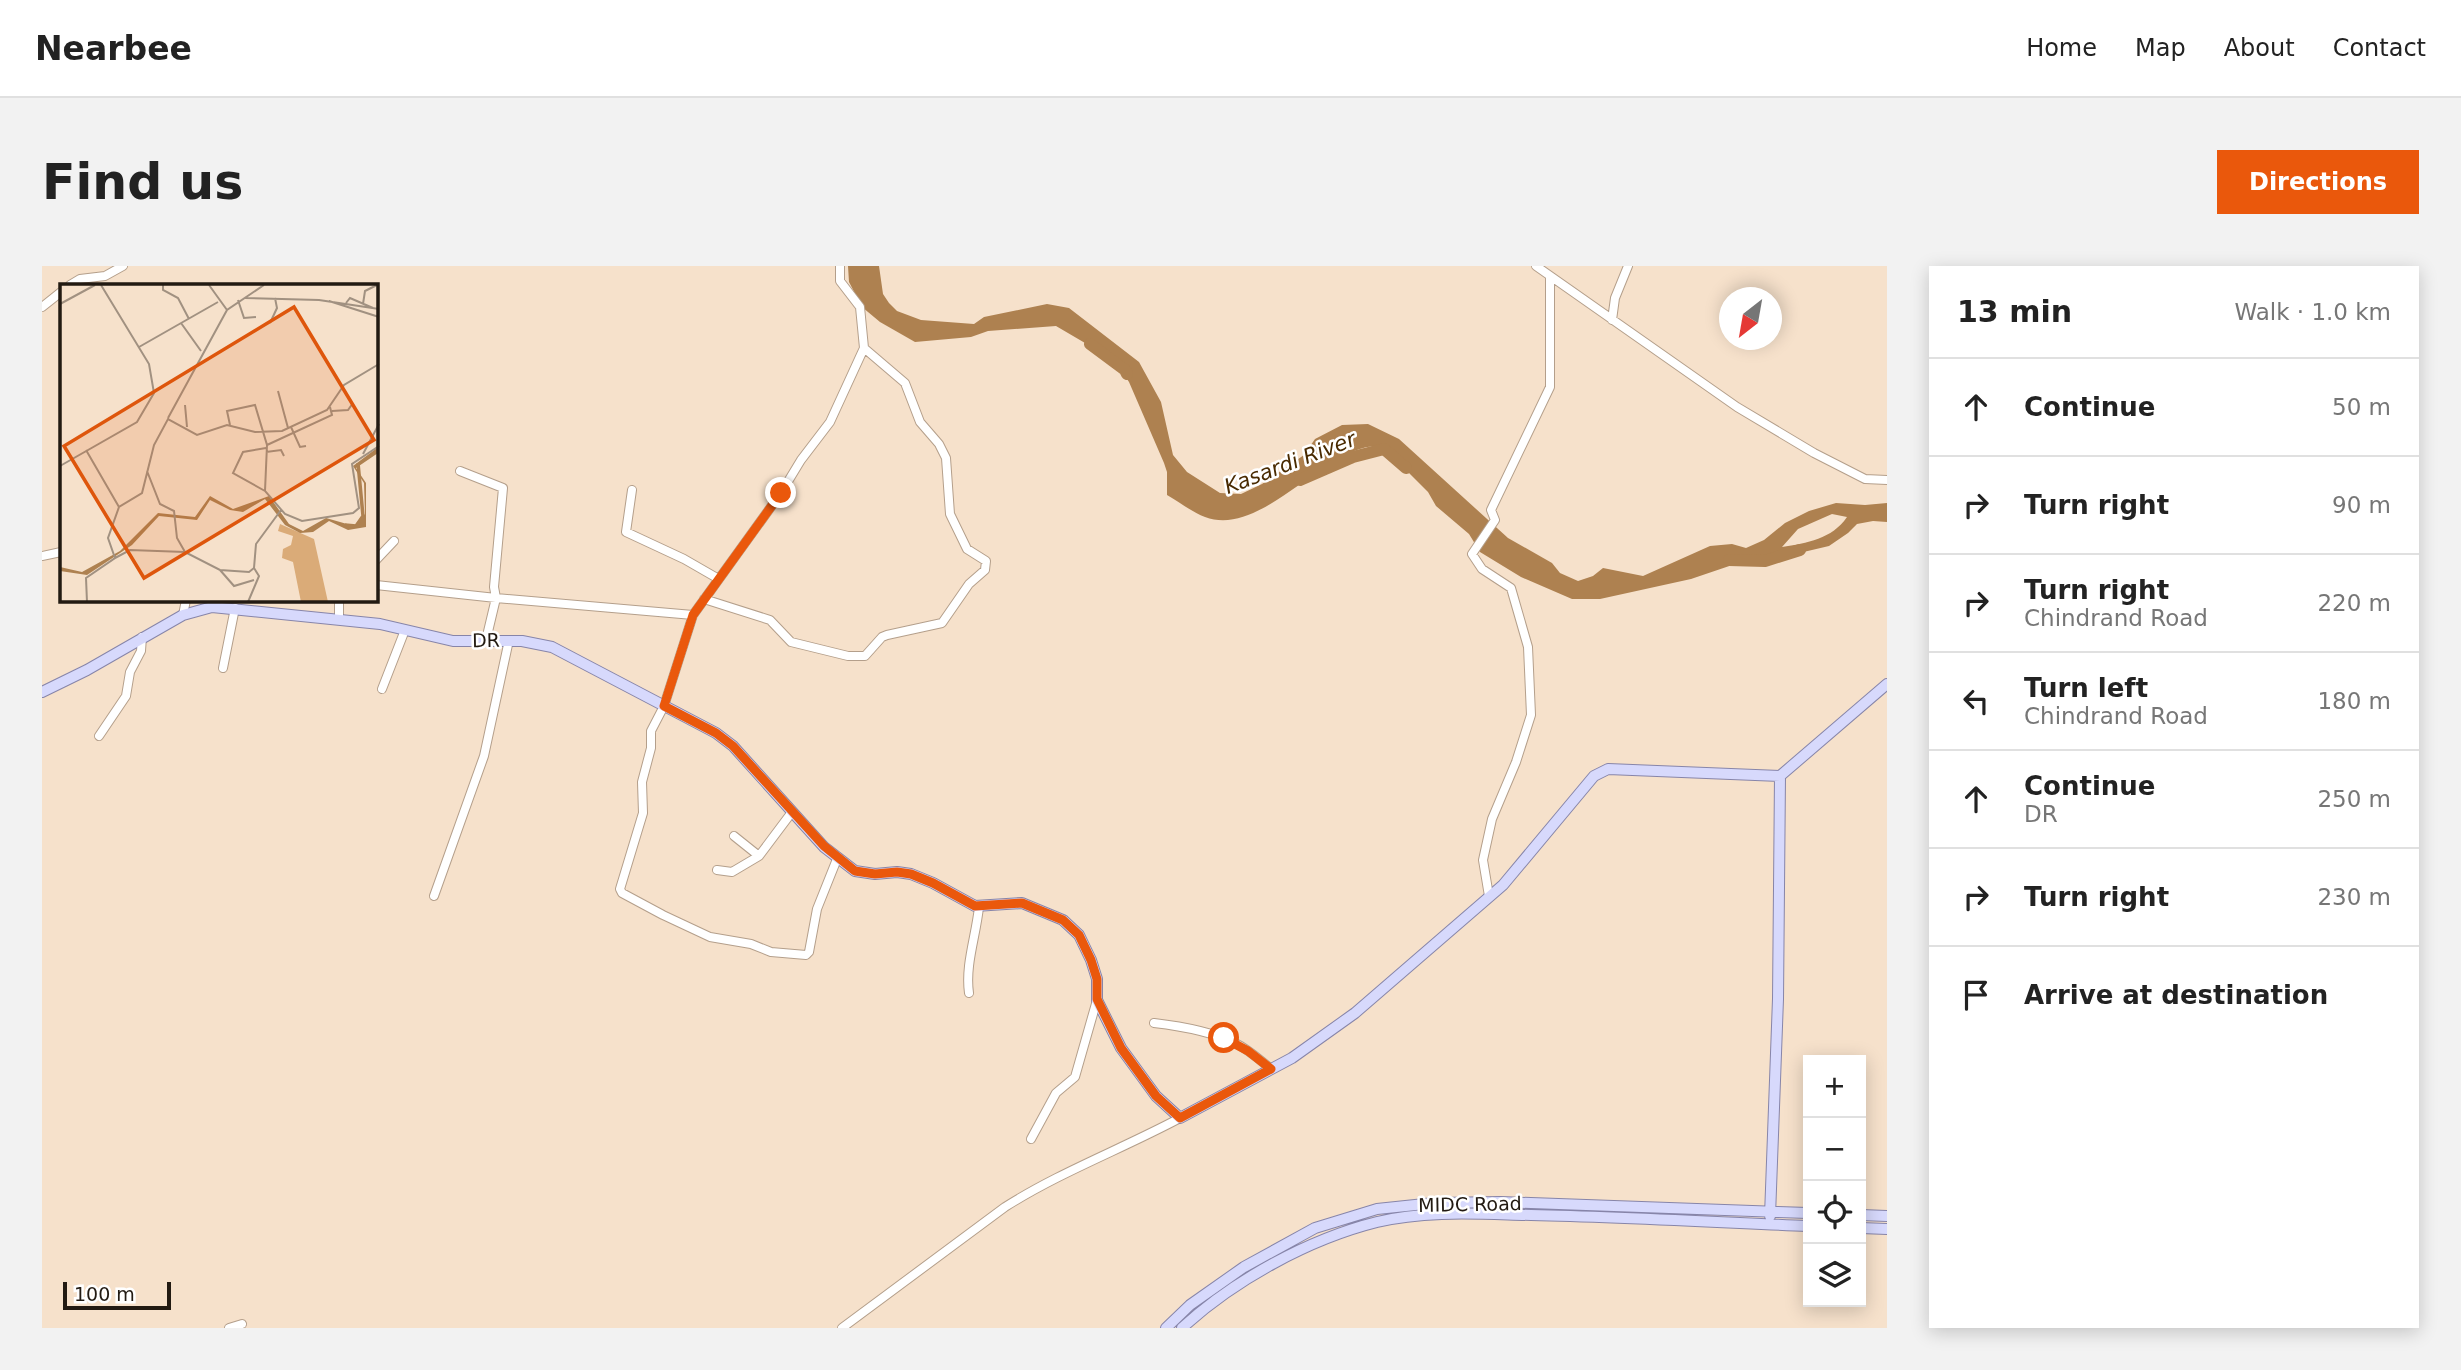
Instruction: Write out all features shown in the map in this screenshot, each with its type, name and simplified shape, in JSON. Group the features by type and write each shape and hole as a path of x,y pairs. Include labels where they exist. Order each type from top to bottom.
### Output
{"main road":[{"name":"DR","path":"42,692 87,670 183,615 212,607 339,620 405,630 453,641 509,640 552,648 716,733 733,746 838,859 855,871 911,874 979,907"},
{"path":"979,907 1022,903 1063,920 1079,935 1097,979 1097,999 1121,1048 1156,1096 1180,1118 1292,1058 1355,1013 1503,884 1594,776 1608,769 1780,776 1887,684"},
{"path":"1770,1224 1778,999 1780,776"},
{"name":"MIDC Road","path":"1167,1328 1174,1318 1190,1305 1244,1267 1315,1228 1377,1209 1434,1203 1501,1202 1803,1213"},
{"name":"MIDC Road","path":"1182,1328 1251,1278 1308,1246 1379,1222 1435,1215 1501,1215 1803,1226"},
{"path":"1866,1215 1887,1216"},
{"path":"1866,1228 1887,1229"}],"street":[{"path":"72,284 80,279 106,276 123,266"},
{"path":"838,859 820,900 807,956 771,952 755,944 710,937 622,893 620,884 643,813 642,782 651,748 651,731 664,706 693,615 830,422 864,348 860,307 840,281 840,266"},
{"path":"1536,266 1737,407 1814,453 1865,479 1887,480"},
{"path":"1612,320 1615,298 1628,266"},
{"path":"1489,896 1483,860 1492,819 1516,762 1531,715 1528,647 1511,588 1482,569 1472,554 1495,520 1491,510 1550,387 1550,278"},
{"path":"42,307 60,293"},
{"path":"704,599 770,620 787,639 797,644 860,657 868,653 882,637 942,623 972,581 985,570 986,561 967,549 950,514 944,450 920,422 905,383 864,348"},
{"path":"460,471 503,488 496,598 486,640"},
{"path":"632,490 626,532 717,578"},
{"path":"378,558 394,541"},
{"path":"42,556 60,552"},
{"path":"378,585 693,615"},
{"path":"183,615 186,602"},
{"path":"339,602 339,620"},
{"path":"223,668 235,608"},
{"path":"382,689 405,630"},
{"path":"99,736 126,696 130,672 141,651 142,637"},
{"path":"434,896 484,756 509,640"},
{"path":"717,870 732,872 759,856 792,812"},
{"path":"734,836 759,856"},
{"path":"969,993 967,980 979,907"},
{"path":"1031,1139 1056,1093 1075,1077 1097,999"},
{"path":"1154,1023 1224,1038 1248,1051 1271,1069"},
{"path":"842,1328 1032,1189 1180,1118"},
{"path":"229,1328 242,1324"}],"shaded area":[{"path":"848,266 879,266 883,294 889,303 897,311 921,320 974,324 984,317 1047,304 1069,308 1139,362 1161,402 1173,455 1187,472 1220,493 1241,494 1262,484 1304,455 1315,439 1342,425 1368,424 1399,439 1508,538 1552,563 1560,573 1578,581 1593,576 1603,568 1643,576 1710,546 1732,544 1746,548 1764,540 1785,523 1809,511 1836,503 1887,503 1887,522 1857,524 1829,546 1795,554 1747,560 1691,579 1600,599 1572,599 1521,577 1480,552 1469,534 1436,506 1428,492 1385,446 1363,448 1341,457 1250,514 1228,520 1205,517 1167,495 1167,472 1164,463 1129,382 1114,360 1056,326 988,331 971,337 915,342 880,322 862,307 849,282","holes":["1832,514 1847,517 1826,535 1810,542 1782,547 1798,529"]}],"waterway":[{"name":"Kasardi River","path":"1090,344 1127,374"},
{"name":"Kasardi River","path":"1300,480 1353,457 1384,449 1406,468"},
{"name":"Kasardi River","path":"1729,560 1765,561 1800,550"}],"route":[{"path":"781,493 717,578 693,615 664,706 716,733 733,746 824,846 855,871 911,874 975,906 1022,903 1063,920 1079,935 1091,960 1097,979 1097,999 1121,1048 1156,1096 1180,1118 1271,1069 1237,1043 1224,1038"}]}
